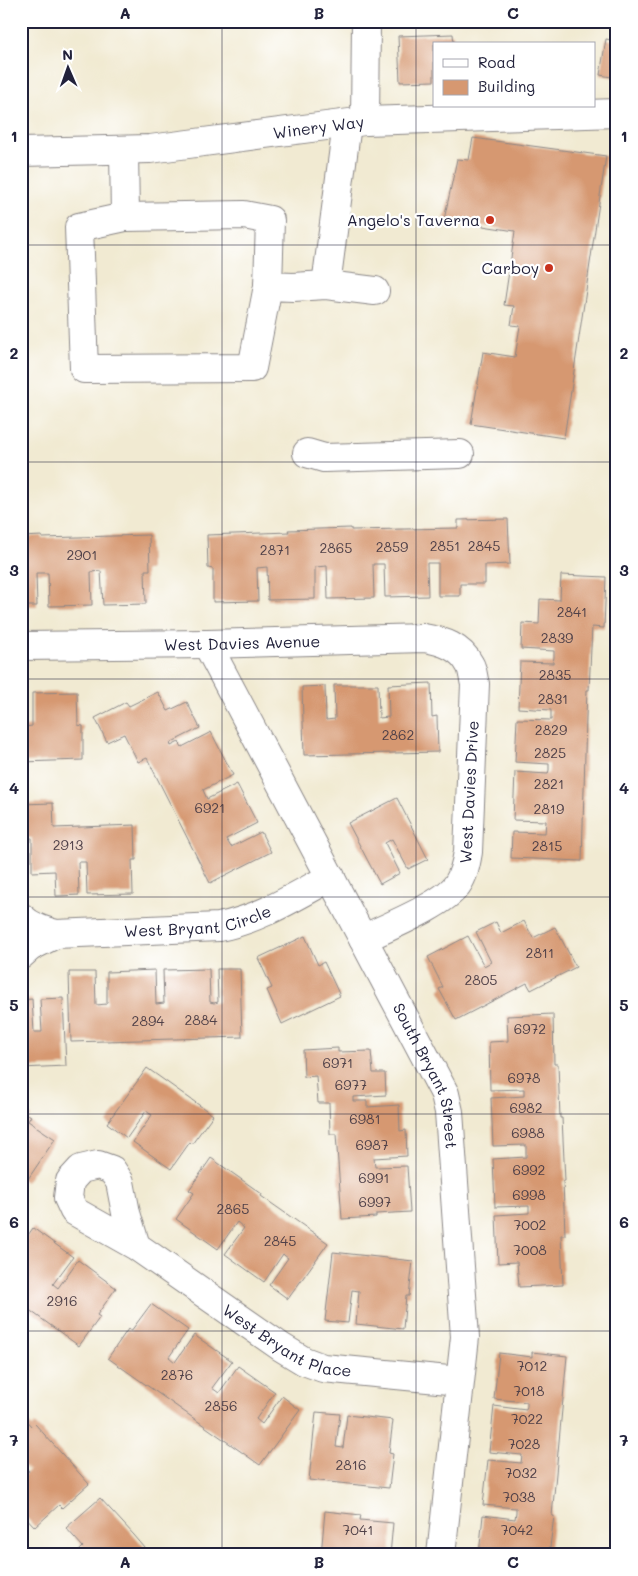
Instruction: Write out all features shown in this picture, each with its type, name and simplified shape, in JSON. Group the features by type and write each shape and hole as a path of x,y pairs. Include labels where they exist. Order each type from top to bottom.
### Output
{"street":[{"path":"326,285 356,122 366,21"},
{"name":"Winery Way","path":"21,152 150,149 356,122 617,113"},
{"path":"124,150 125,217"},
{"path":"244,215 270,220 268,286 252,368 84,369 79,227 125,217 244,215"},
{"path":"268,286 326,285 375,291"},
{"path":"307,453 324,458 460,454"},
{"name":"West Davies Avenue","path":"21,646 207,644 424,638 443,641 460,651"},
{"name":"South Bryant Street","path":"207,644 445,1094 449,1112 465,1337 441,1555"},
{"name":"West Davies Drive","path":"363,939 442,900 457,886 465,870 468,852 475,684 471,665 460,651"},
{"name":"West Bryant Circle","path":"21,917 34,927 56,934 219,927 240,923 260,916 331,878"},
{"name":"West Bryant Circle","path":"21,955 30,947 56,934"},
{"name":"West Bryant Place","path":"136,1246 304,1361 323,1368 459,1381"}],"building":[{"path":"453,34 454,42 433,42 433,81 400,82 398,36"},
{"path":"606,39 617,41 617,78 600,75"},
{"name":"Carboy","path":"473,138 606,156 564,438 471,424 483,352 515,357 520,326 511,325 514,306 504,305 515,231 444,220 457,159 469,160"},
{"path":"508,519 510,564 485,565 485,584 460,584 460,596 438,596 438,563 427,563 428,596 385,597 384,564 373,564 374,598 328,599 327,566 315,567 315,599 268,600 267,567 257,568 258,601 213,602 213,569 208,568 207,535 351,528 351,530 458,528 458,520"},
{"path":"149,535 150,570 145,570 146,604 103,605 101,571 91,572 92,605 49,606 48,573 36,573 37,606 21,606 21,537"},
{"path":"561,575 606,577 604,628 592,627 589,690 587,690 582,861 511,858 512,832 545,833 546,821 513,820 515,772 548,774 549,770 549,764 515,762 517,719 551,720 551,710 518,708 520,662 553,663 554,657 554,651 521,649 522,623 539,624 540,599 560,600"},
{"path":"431,683 432,717 437,716 438,752 304,755 302,687 325,686 326,720 335,719 334,685 378,685 379,718 389,717 388,685"},
{"path":"77,692 78,725 83,726 83,760 21,762 21,693 24,693 25,727 32,726 32,693"},
{"path":"158,692 168,711 187,702 200,728 170,743 171,746 179,742 182,747 211,732 233,775 203,790 207,799 237,784 257,823 226,839 231,847 261,832 271,852 210,883 147,758 138,762 124,734 107,742 95,718 126,702 129,706"},
{"path":"397,798 428,859 408,869 392,839 385,843 400,873 380,884 348,823"},
{"path":"53,803 54,828 135,825 136,860 132,860 133,894 87,895 86,862 78,862 79,895 56,896 55,871 32,872 32,838 24,838 25,872 21,872 21,804"},
{"path":"524,921 533,938 555,927 576,967 531,990 527,983 456,1020 439,989 443,987 428,957 468,936 484,966 491,962 476,932 496,922 501,933"},
{"path":"305,936 318,965 324,962 340,996 282,1024 267,990 272,988 258,958"},
{"path":"209,969 210,1002 214,1003 218,1002 217,969 240,969 242,1037 71,1042 69,972 95,972 96,1005 107,1004 107,972 155,970 156,1004 164,1003 163,970"},
{"path":"63,998 66,1066 21,1068 21,1000 32,999 34,1032 42,1032 40,999"},
{"path":"553,1014 554,1064 558,1064 565,1181 563,1181 565,1235 561,1235 563,1285 519,1287 517,1262 498,1263 496,1215 529,1213 529,1206 495,1207 493,1159 526,1157 526,1145 493,1146 491,1098 524,1096 524,1089 490,1090 489,1042 508,1041 507,1016"},
{"path":"338,1048 338,1052 371,1051 373,1073 385,1073 386,1095 353,1097 353,1101 367,1101 367,1107 399,1105 400,1131 406,1130 407,1156 374,1158 375,1167 407,1166 410,1212 342,1219 336,1134 330,1134 329,1103 318,1103 316,1076 304,1077 303,1050"},
{"path":"147,1068 213,1115 192,1144 190,1142 171,1169 133,1142 152,1115 146,1111 127,1138 107,1123"},
{"path":"21,1110 31,1116 28,1121 55,1139 26,1182 21,1179"},
{"path":"211,1158 328,1243 288,1299 269,1285 288,1258 283,1254 264,1282 225,1254 244,1228 237,1222 218,1249 176,1219 194,1193 189,1190"},
{"path":"33,1228 73,1257 53,1284 58,1288 78,1260 116,1288 97,1315 100,1317 79,1346 21,1304 21,1245"},
{"path":"333,1252 413,1261 409,1296 406,1296 403,1329 356,1324 359,1291 352,1290 348,1323 325,1321"},
{"path":"151,1304 188,1330 169,1357 175,1362 194,1335 232,1361 212,1388 219,1393 238,1366 275,1392 256,1419 262,1424 282,1396 300,1410 260,1465 108,1358 128,1329 131,1331"},
{"path":"532,1352 567,1356 549,1555 479,1555 483,1515 515,1519 516,1512 516,1508 483,1505 488,1460 521,1463 522,1455 489,1452 494,1406 526,1410 527,1406 527,1402 494,1399 499,1353 532,1357"},
{"path":"316,1412 340,1414 336,1447 343,1448 347,1415 393,1420 389,1453 393,1454 389,1488 309,1480"},
{"path":"21,1415 32,1427 35,1424 89,1484 62,1508 59,1505 35,1527 21,1512 21,1477 29,1471 23,1465 21,1466"},
{"path":"100,1498 151,1555 75,1555 83,1547 66,1528"},
{"path":"325,1511 361,1515 360,1520 393,1523 390,1555 321,1555"}],"place":[{"name":"Angelo's Taverna","path":"490,220"},
{"name":"Carboy","path":"549,268"}]}
